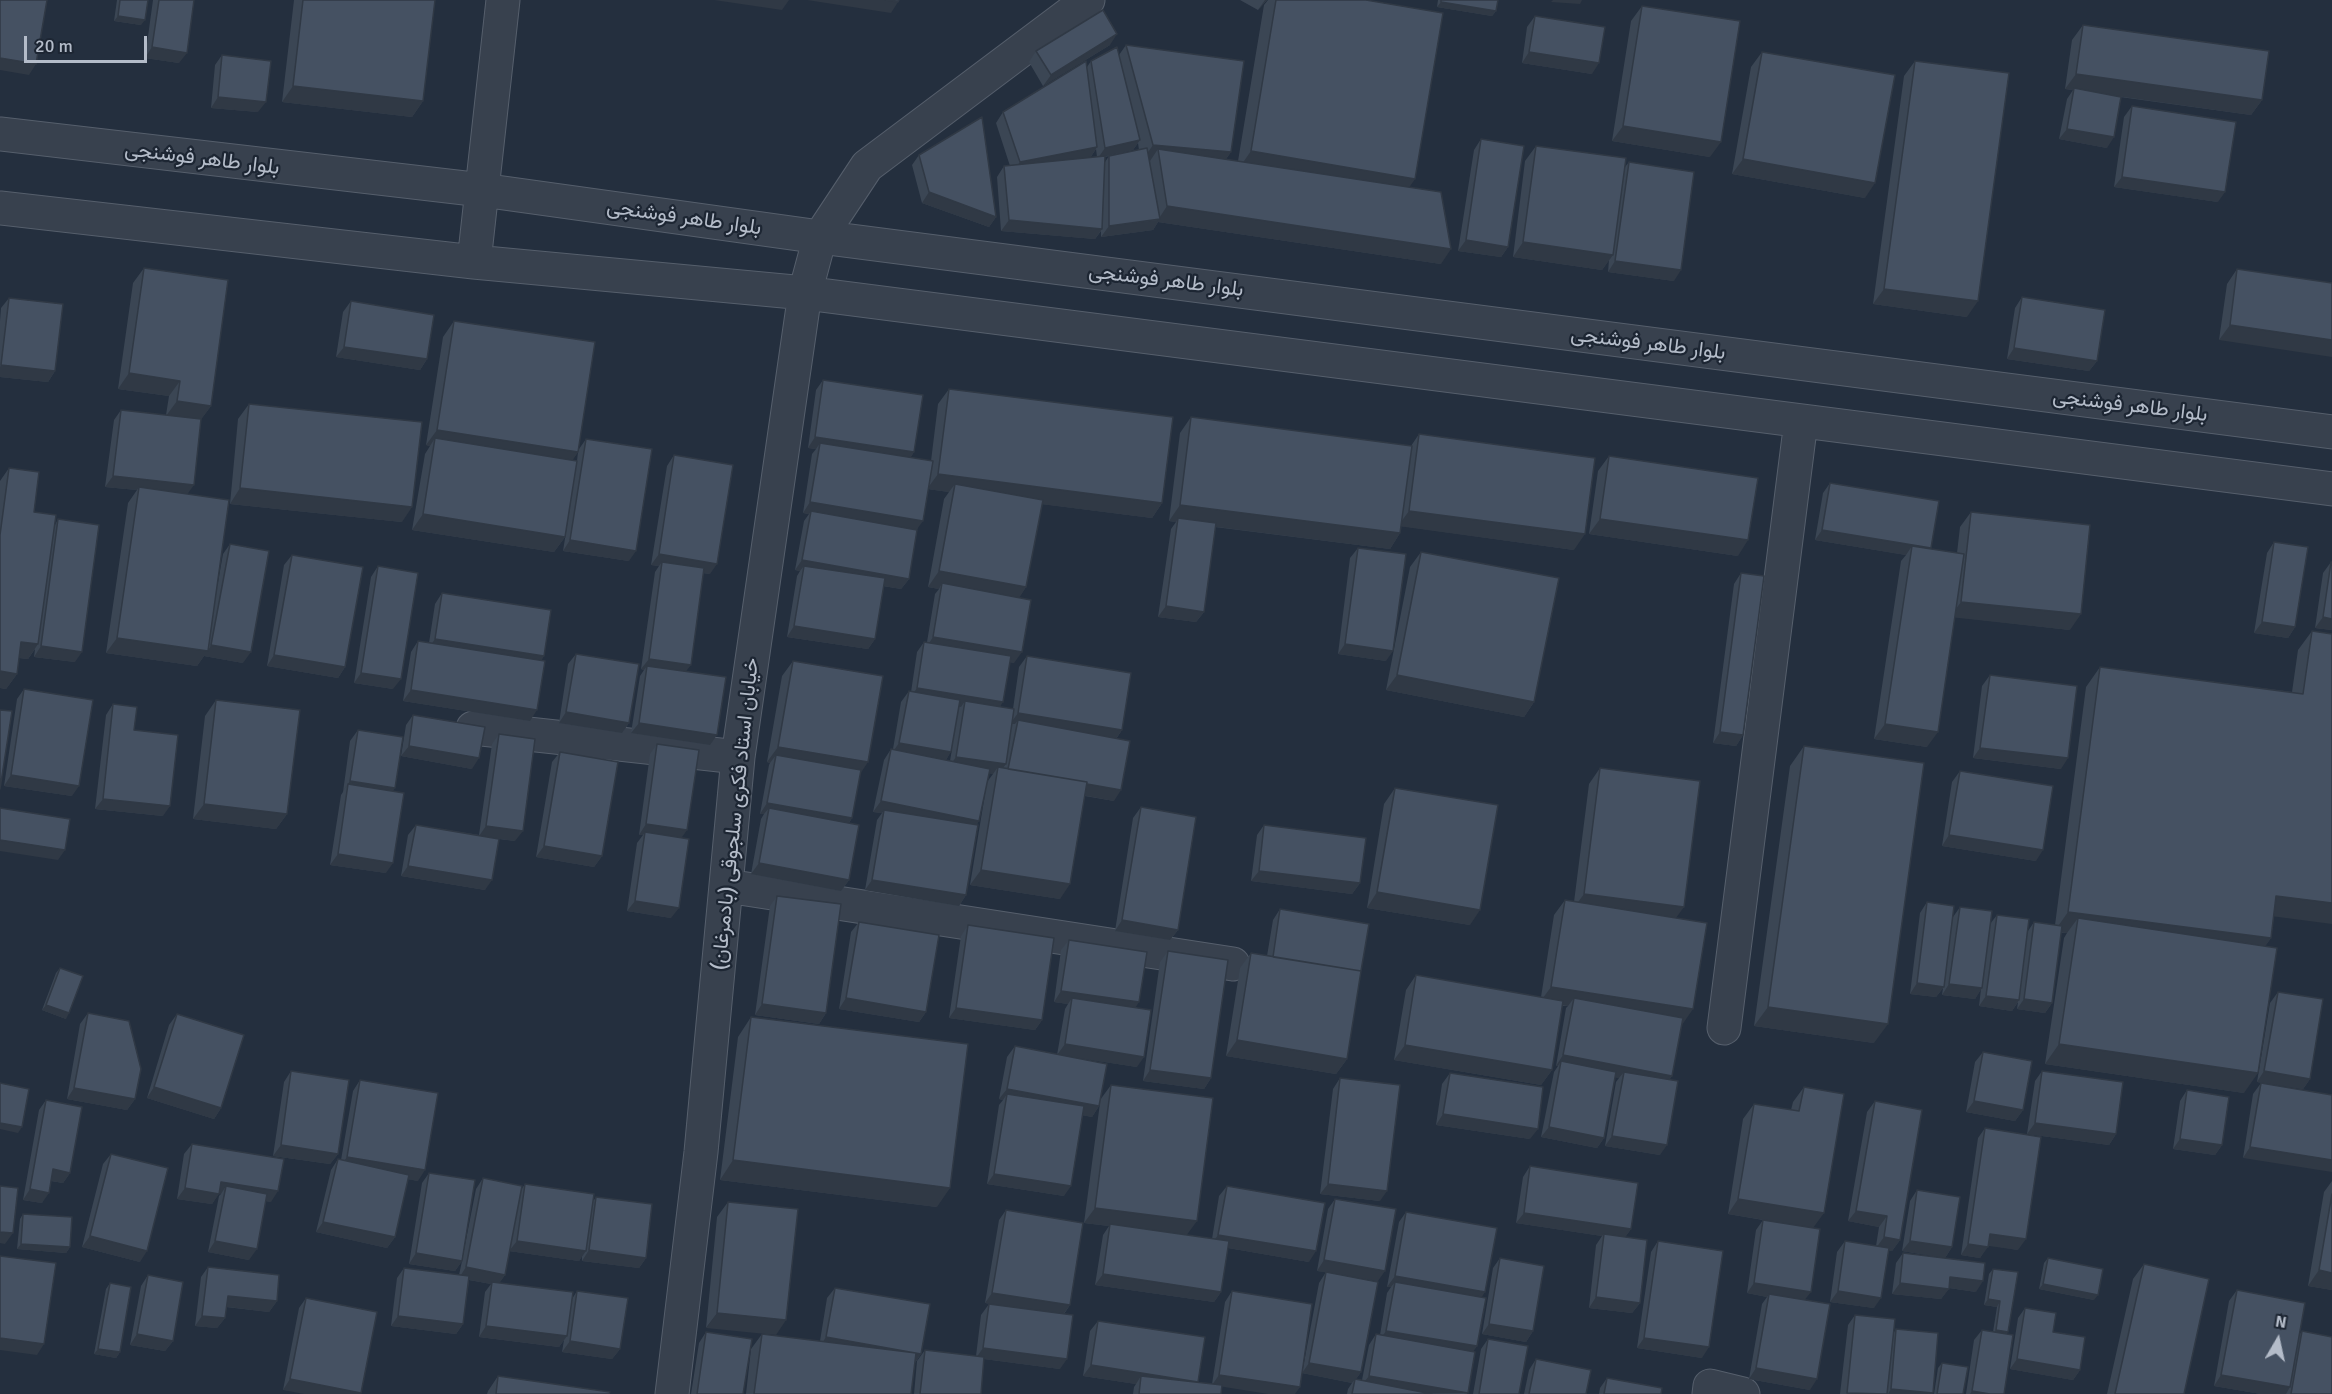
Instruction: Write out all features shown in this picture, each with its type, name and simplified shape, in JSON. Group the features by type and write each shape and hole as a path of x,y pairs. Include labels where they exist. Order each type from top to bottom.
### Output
{"street":[{"path":"474,262 503,0"},
{"name":"خیابان استاد فکری سلجوقی (بادمرغان)","path":"672,1394 701,1152 738,757 805,293 820,237 867,166 1088,0"},
{"name":"بلوار طاهر فوشنجی","path":"0,134 482,190 820,237 2332,432"},
{"path":"0,208 474,262 805,293 2332,489"},
{"path":"1724,1028 1801,421"},
{"path":"473,728 738,757"},
{"path":"727,886 1233,964"},
{"path":"1709,1394 1710,1386 1743,1394"}],"building":[{"path":"0,0 47,0 36,64 0,58"},
{"path":"120,0 148,0 145,20 118,16"},
{"path":"159,0 194,0 187,53 152,47"},
{"path":"303,0 435,0 423,101 293,86"},
{"path":"1276,0 1366,0 1443,13 1415,179 1251,151"},
{"path":"1441,0 1498,0 1496,11 1441,2"},
{"path":"1642,6 1740,21 1721,142 1623,126"},
{"path":"1103,10 1117,34 1051,75 1036,51"},
{"path":"1535,16 1605,27 1599,63 1529,52"},
{"path":"2083,25 2269,51 2262,100 2076,74"},
{"path":"1126,45 1244,61 1231,152 1153,145"},
{"path":"1117,47 1140,140 1105,148 1091,61"},
{"path":"1762,52 1895,75 1875,183 1743,159"},
{"path":"222,55 271,61 266,102 218,97"},
{"path":"1086,61 1097,147 1020,162 1003,112"},
{"path":"1915,61 2009,73 1978,301 1884,289"},
{"path":"2074,88 2121,97 2114,137 2067,129"},
{"path":"2132,106 2236,122 2225,192 2122,177"},
{"path":"982,117 996,217 929,192 919,155"},
{"path":"1481,139 1524,146 1508,247 1466,240"},
{"path":"1536,146 1626,158 1613,255 1523,242"},
{"path":"1147,148 1160,219 1109,226 1109,156"},
{"path":"1158,149 1441,192 1451,249 1167,206"},
{"path":"1105,156 1102,229 1009,220 1004,166"},
{"path":"1629,162 1694,172 1681,270 1615,261"},
{"path":"144,268 228,280 211,406 177,401 180,381 129,373"},
{"path":"2237,269 2332,283 2332,340 2230,325"},
{"path":"2022,297 2105,310 2097,361 2014,348"},
{"path":"9,298 63,304 55,371 1,365"},
{"path":"351,301 434,315 427,359 344,347"},
{"path":"454,321 595,342 578,452 437,430"},
{"path":"823,380 923,395 914,452 815,437"},
{"path":"949,389 1173,417 1162,503 938,474"},
{"path":"249,404 422,422 412,507 240,488"},
{"path":"121,410 201,419 194,485 113,476"},
{"path":"1191,417 1412,446 1400,533 1180,505"},
{"path":"1419,434 1595,458 1585,534 1409,511"},
{"path":"435,438 577,461 565,537 423,514"},
{"path":"586,439 652,449 636,551 570,540"},
{"path":"820,443 933,461 923,521 810,502"},
{"path":"674,455 733,465 717,564 659,554"},
{"path":"1609,456 1758,478 1748,540 1600,519"},
{"path":"9,468 39,472 34,512 56,515 38,644 21,642 17,674 0,671 0,535"},
{"path":"1830,483 1939,501 1931,548 1822,530"},
{"path":"955,484 1043,500 1026,587 939,571"},
{"path":"139,487 229,500 208,651 117,638"},
{"path":"811,511 917,530 909,579 802,560"},
{"path":"1971,512 2090,525 2081,614 1961,602"},
{"path":"1178,518 1216,523 1204,612 1166,606"},
{"path":"58,519 99,525 82,652 41,646"},
{"path":"2274,542 2308,547 2295,627 2262,622"},
{"path":"230,544 269,551 251,652 211,645"},
{"path":"1912,546 1964,554 1938,732 1885,724"},
{"path":"1358,548 1406,554 1393,651 1345,644"},
{"path":"1421,552 1559,578 1534,702 1397,675"},
{"path":"292,555 363,567 345,667 274,655"},
{"path":"662,562 704,568 691,665 649,659"},
{"path":"2332,562 2332,619 2323,617"},
{"path":"378,566 418,573 401,679 361,673"},
{"path":"804,566 885,578 875,639 794,626"},
{"path":"1741,573 1764,576 1743,735 1720,732"},
{"path":"942,583 1031,600 1022,652 933,637"},
{"path":"442,593 551,610 544,656 435,639"},
{"path":"2312,631 2332,634 2332,903 2276,896 2271,938 2068,912 2100,667 2303,694"},
{"path":"418,641 545,661 537,710 411,690"},
{"path":"924,642 1011,656 1003,702 917,688"},
{"path":"576,654 639,664 629,723 566,712"},
{"path":"1027,656 1131,673 1122,730 1018,713"},
{"path":"793,661 883,676 868,762 778,747"},
{"path":"647,666 726,677 717,735 639,723"},
{"path":"1990,675 2077,686 2068,758 1980,748"},
{"path":"24,689 93,700 79,786 11,775"},
{"path":"909,691 960,700 951,752 899,743"},
{"path":"216,700 300,710 287,814 204,804"},
{"path":"965,701 1014,709 1006,764 956,757"},
{"path":"113,704 137,707 134,730 178,735 170,806 103,799"},
{"path":"0,710 12,711 0,789"},
{"path":"413,715 485,727 479,758 409,746"},
{"path":"1018,720 1130,741 1121,790 1008,769"},
{"path":"358,730 403,737 395,788 350,781"},
{"path":"499,734 535,739 523,831 486,826"},
{"path":"657,744 699,750 687,830 646,824"},
{"path":"1804,746 1924,763 1888,1024 1768,1007"},
{"path":"891,749 990,769 979,821 881,801"},
{"path":"560,752 618,762 602,856 544,846"},
{"path":"776,755 861,770 852,818 767,803"},
{"path":"998,767 1087,782 1070,884 981,870"},
{"path":"1600,768 1700,781 1684,907 1584,894"},
{"path":"1960,771 2053,786 2043,850 1949,835"},
{"path":"348,784 404,793 393,863 338,854"},
{"path":"1395,788 1498,805 1480,910 1377,892"},
{"path":"1141,807 1196,817 1178,930 1122,920"},
{"path":"0,808 70,819 65,850 0,840"},
{"path":"769,808 859,825 849,880 759,863"},
{"path":"884,810 978,825 966,895 872,880"},
{"path":"416,825 499,839 492,880 408,866"},
{"path":"1264,825 1366,838 1360,883 1259,871"},
{"path":"645,832 689,839 679,908 635,901"},
{"path":"777,896 841,904 826,1013 762,1004"},
{"path":"1565,900 1707,923 1693,1009 1551,987"},
{"path":"1927,902 1954,906 1944,987 1917,983"},
{"path":"1960,907 1992,911 1982,988 1949,984"},
{"path":"1280,909 1369,924 1361,971 1273,957"},
{"path":"1997,915 2029,919 2019,1000 1986,996"},
{"path":"2078,918 2277,948 2258,1073 2059,1044"},
{"path":"859,922 939,935 926,1012 846,998"},
{"path":"2034,922 2062,926 2052,1003 2024,999"},
{"path":"968,925 1054,938 1042,1020 956,1008"},
{"path":"1069,940 1147,952 1139,1002 1061,991"},
{"path":"1168,951 1228,960 1211,1078 1150,1070"},
{"path":"1251,953 1361,971 1347,1059 1237,1040"},
{"path":"60,968 83,976 69,1013 46,1005"},
{"path":"1416,975 1563,1001 1552,1070 1405,1045"},
{"path":"2278,992 2323,999 2310,1079 2264,1071"},
{"path":"1072,998 1151,1010 1144,1057 1065,1044"},
{"path":"1574,998 1683,1018 1672,1076 1563,1055"},
{"path":"88,1013 129,1021 141,1069 135,1099 74,1088"},
{"path":"177,1014 244,1035 221,1108 154,1087"},
{"path":"751,1017 968,1044 950,1188 733,1160"},
{"path":"1015,1046 1107,1064 1099,1106 1007,1089"},
{"path":"1983,1052 2032,1061 2023,1110 1974,1101"},
{"path":"1561,1061 1616,1072 1604,1138 1549,1127"},
{"path":"291,1071 349,1080 338,1154 281,1145"},
{"path":"2042,1071 2123,1082 2116,1134 2035,1123"},
{"path":"1624,1072 1678,1081 1667,1145 1612,1136"},
{"path":"1450,1073 1543,1087 1538,1129 1443,1114"},
{"path":"1340,1078 1400,1085 1387,1191 1328,1184"},
{"path":"360,1080 438,1093 425,1170 347,1157"},
{"path":"0,1083 29,1089 22,1127 0,1123"},
{"path":"2261,1083 2332,1095 2332,1160 2250,1147"},
{"path":"1111,1085 1213,1098 1197,1221 1095,1208"},
{"path":"1804,1087 1844,1094 1824,1213 1738,1199 1754,1104 1799,1111"},
{"path":"2187,1090 2229,1097 2222,1145 2180,1139"},
{"path":"1007,1094 1084,1106 1071,1186 994,1174"},
{"path":"46,1100 82,1107 70,1173 53,1169 49,1193 30,1189"},
{"path":"1875,1101 1922,1110 1900,1240 1884,1237 1887,1216 1856,1211"},
{"path":"1985,1128 2041,1137 2026,1239 1990,1234 1988,1247 1968,1244"},
{"path":"192,1144 284,1159 278,1191 221,1182 219,1194 185,1188"},
{"path":"111,1154 168,1168 147,1251 90,1236"},
{"path":"338,1159 409,1175 395,1237 323,1222"},
{"path":"1530,1166 1638,1183 1631,1229 1524,1213"},
{"path":"429,1173 475,1180 462,1261 416,1253"},
{"path":"483,1178 522,1186 505,1275 466,1267"},
{"path":"525,1184 594,1194 586,1251 517,1241"},
{"path":"0,1186 18,1188 13,1233 0,1232"},
{"path":"226,1186 267,1194 257,1249 215,1241"},
{"path":"1227,1186 1325,1203 1316,1251 1218,1235"},
{"path":"1917,1190 1960,1197 1952,1247 1910,1241"},
{"path":"2332,1194 2332,1273 2319,1270"},
{"path":"596,1197 652,1204 646,1258 589,1250"},
{"path":"1335,1199 1396,1209 1385,1271 1324,1260"},
{"path":"728,1202 798,1209 786,1320 717,1313"},
{"path":"1006,1210 1083,1223 1070,1305 992,1293"},
{"path":"1406,1212 1497,1228 1485,1292 1395,1276"},
{"path":"23,1214 72,1217 70,1247 21,1244"},
{"path":"1763,1220 1820,1229 1811,1292 1754,1283"},
{"path":"1110,1224 1229,1241 1221,1292 1103,1274"},
{"path":"1604,1234 1647,1240 1640,1303 1596,1297"},
{"path":"1658,1241 1723,1251 1709,1347 1644,1338"},
{"path":"1845,1241 1889,1248 1881,1298 1838,1291"},
{"path":"1903,1253 1985,1263 1983,1281 1950,1277 1949,1289 1900,1283"},
{"path":"0,1256 56,1263 44,1344 0,1338"},
{"path":"1500,1258 1544,1266 1533,1331 1489,1324"},
{"path":"2048,1258 2103,1269 2098,1295 2043,1284"},
{"path":"2144,1264 2209,1279 2184,1394 2115,1394"},
{"path":"208,1267 279,1275 277,1301 228,1296 225,1318 202,1316"},
{"path":"404,1268 469,1276 463,1324 398,1316"},
{"path":"1993,1269 2018,1272 2008,1332 1996,1330 2000,1301 1988,1299"},
{"path":"1326,1272 1378,1282 1361,1372 1309,1363"},
{"path":"148,1275 183,1282 173,1341 137,1334"},
{"path":"492,1282 573,1292 567,1336 486,1326"},
{"path":"1395,1282 1486,1298 1477,1346 1386,1331"},
{"path":"110,1283 131,1287 120,1352 98,1349"},
{"path":"835,1288 930,1304 921,1354 826,1337"},
{"path":"2237,1290 2305,1303 2290,1387 2221,1375"},
{"path":"577,1291 628,1298 620,1349 570,1341"},
{"path":"1232,1291 1312,1304 1300,1387 1219,1375"},
{"path":"1769,1294 1830,1304 1817,1379 1756,1368"},
{"path":"306,1298 377,1312 361,1393 290,1379"},
{"path":"989,1304 1073,1315 1067,1359 983,1348"},
{"path":"2025,1308 2056,1313 2053,1332 2085,1337 2080,1370 2017,1359"},
{"path":"1855,1315 1895,1319 1887,1394 1847,1393"},
{"path":"1098,1321 1205,1337 1198,1382 1091,1365"},
{"path":"1896,1329 1938,1333 1933,1393 1891,1389"},
{"path":"1982,1330 2013,1335 2004,1394 1972,1391"},
{"path":"2302,1331 2332,1337 2332,1394 2291,1394"},
{"path":"706,1332 752,1339 743,1394 697,1394"},
{"path":"762,1334 916,1353 911,1394 754,1394"},
{"path":"1376,1334 1475,1352 1468,1393 1369,1376"},
{"path":"1488,1339 1528,1346 1519,1394 1479,1394"},
{"path":"925,1350 984,1357 981,1394 920,1394"},
{"path":"1536,1359 1591,1370 1586,1394 1529,1394"},
{"path":"1942,1363 1968,1367 1963,1394 1937,1394"},
{"path":"498,1376 610,1392 609,1394 496,1394"},
{"path":"1141,1376 1222,1385 1221,1394 1139,1394"},
{"path":"1607,1378 1662,1388 1661,1394 1604,1394"},
{"path":"1355,1379 1432,1394 1352,1394"}]}
